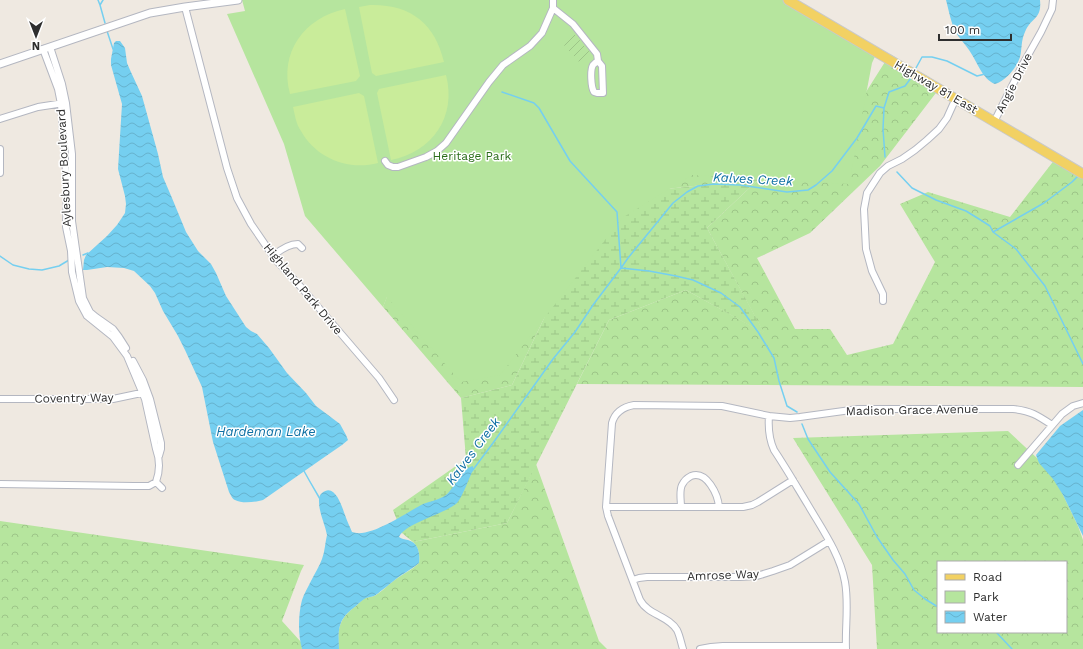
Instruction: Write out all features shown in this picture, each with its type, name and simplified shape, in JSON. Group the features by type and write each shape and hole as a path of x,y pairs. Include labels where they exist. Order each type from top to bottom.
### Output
{"main road":[{"name":"Highway 81 East","path":"788,0 1083,174"}],"street":[{"path":"0,64 150,13 185,6 238,0"},
{"path":"385,161 388,165 398,167 426,157 437,151 446,143 488,82 503,65 530,46 542,33 553,8 553,0"},
{"name":"Angie Drive","path":"994,122 1050,14 1053,0"},
{"name":"Highland Park Drive","path":"185,6 227,168 237,198 250,224 273,256 379,378 394,400"},
{"path":"553,8 573,24 597,54 598,61 602,66 603,96 594,92 592,89 591,71 594,64 598,61"},
{"name":"Aylesbury Boulevard","path":"50,47 63,88 63,103"},
{"name":"Aylesbury Boulevard","path":"42,49 63,103 72,154 72,220 83,298 92,314 119,336 143,380 145,392 161,443 159,471 156,482"},
{"path":"883,301 882,290 872,271 866,249 864,209 867,193 880,173 888,166 915,150 938,129 947,118 956,98"},
{"path":"0,119 35,107 63,103"},
{"path":"0,150 0,172"},
{"path":"273,256 280,250 293,244 298,244 302,248"},
{"name":"Coventry Way","path":"0,399 113,399 145,392"},
{"path":"1018,465 1067,410 1083,403"},
{"name":"Madison Grace Avenue","path":"683,649 679,634 675,627 645,607 640,600 610,522 606,507 612,423 614,417 622,409 627,406 634,405 722,406 785,418 858,409 1013,409 1032,412 1052,426"},
{"path":"700,649 723,646 846,648 845,584 839,562 829,541 772,444 768,431 769,416"},
{"path":"681,507 682,485 687,479 696,475 705,478 709,483 717,496 719,507"},
{"path":"606,507 719,507 752,505 793,480"},
{"path":"0,484 149,486 156,482 162,488"},
{"name":"Amrose Way","path":"633,580 647,577 757,576 790,565 829,541"}],"green space":[{"name":"Heritage Park","path":"242,0 786,0 877,52 872,63 849,184 692,175 622,218 500,375 461,382 387,297 383,307 305,216 284,144 227,14 245,11"},
{"path":"370,5 397,8 409,12 419,18 434,36 440,48 444,62 376,76 372,73 359,7"},
{"path":"345,9 360,76 356,81 290,94 288,64 298,39 318,20"},
{"path":"573,32 591,54 580,63 563,44"},
{"path":"890,54 942,85 880,166 810,233 757,258 795,329 830,329 847,355 893,344 935,262 900,204 928,192 1010,217 1059,154 1083,169 1083,387 577,384 609,320 686,290 764,333 707,228 759,179 629,193 573,258 512,385 461,398 383,307 440,156 833,144"},
{"path":"446,75 448,105 438,130 429,141 418,149 406,156 391,160 377,93 379,89"},
{"path":"359,93 364,96 378,163 367,165 344,164 315,149 299,128 293,107"},
{"path":"759,179 707,228 765,334 686,290 609,320 507,523 413,542 402,533 393,510 466,459 461,398 512,385 573,258 629,193"},
{"path":"1008,431 1052,472 1078,526 1083,540 1083,649 877,649 872,565 793,438"},
{"path":"536,464 599,641 607,649 339,649 338,636 340,624 350,610 364,599 381,592 394,580 419,563 419,552 413,542 507,523"},
{"path":"0,521 304,565 282,621 301,642 302,649 0,649"}],"water":[{"path":"946,0 1040,0 1038,15 1027,27 1024,35 1019,61 1014,69 1003,80 995,84 990,82 983,74 969,50 956,33 951,21"},
{"name":"Hardeman Lake","path":"116,41 120,41 125,48 127,63 142,96 163,177 186,232 198,251 211,264 226,296 246,327 257,334 287,373 316,406 340,424 348,440 263,500 241,502 233,499 229,492 213,442 202,387 178,336 150,286 134,271 124,268 107,267 83,270 86,255 107,236 125,213 125,196 118,169 122,104 111,65 114,43"},
{"path":"1083,410 1083,536 1063,495 1053,479 1039,463 1036,455 1060,426"},
{"path":"473,466 473,470 466,487 457,503 444,511 409,527 399,537 412,541 417,546 419,563 398,577 376,595 363,600 346,615 340,624 339,649 302,649 299,631 299,618 302,600 322,559 327,535 319,506 320,495 327,490 334,493 342,507 352,532 368,532 388,524 423,504 443,497 449,492 461,474"}],"waterway":[{"path":"98,0 105,23"},
{"path":"100,5 103,0"},
{"path":"107,31 113,49"},
{"name":"Kalves Creek","path":"916,68 922,57 932,57 947,61 977,76 985,74"},
{"name":"Kalves Creek","path":"885,157 883,129 884,108 889,92 905,86 911,78"},
{"name":"Kalves Creek","path":"502,92 534,103 539,108 570,161 617,212 621,268"},
{"name":"Kalves Creek","path":"472,471 628,258 673,203 687,192 698,186 714,184 740,185 787,192 808,190 832,171 857,138 876,106 884,108"},
{"path":"897,172 912,188 936,200 966,211 990,226 993,232 1016,249 1045,286 1083,364"},
{"path":"993,232 1044,203 1078,176"},
{"path":"83,255 88,253"},
{"path":"0,256 13,265 29,269 42,270 59,266 69,260"},
{"path":"621,268 649,271 693,280 721,293 740,307 774,358 787,406 797,412"},
{"path":"802,424 808,439 830,472 859,504 877,537 905,574 914,590 937,606"},
{"path":"304,471 320,499"},
{"path":"997,633 1012,649"}]}
